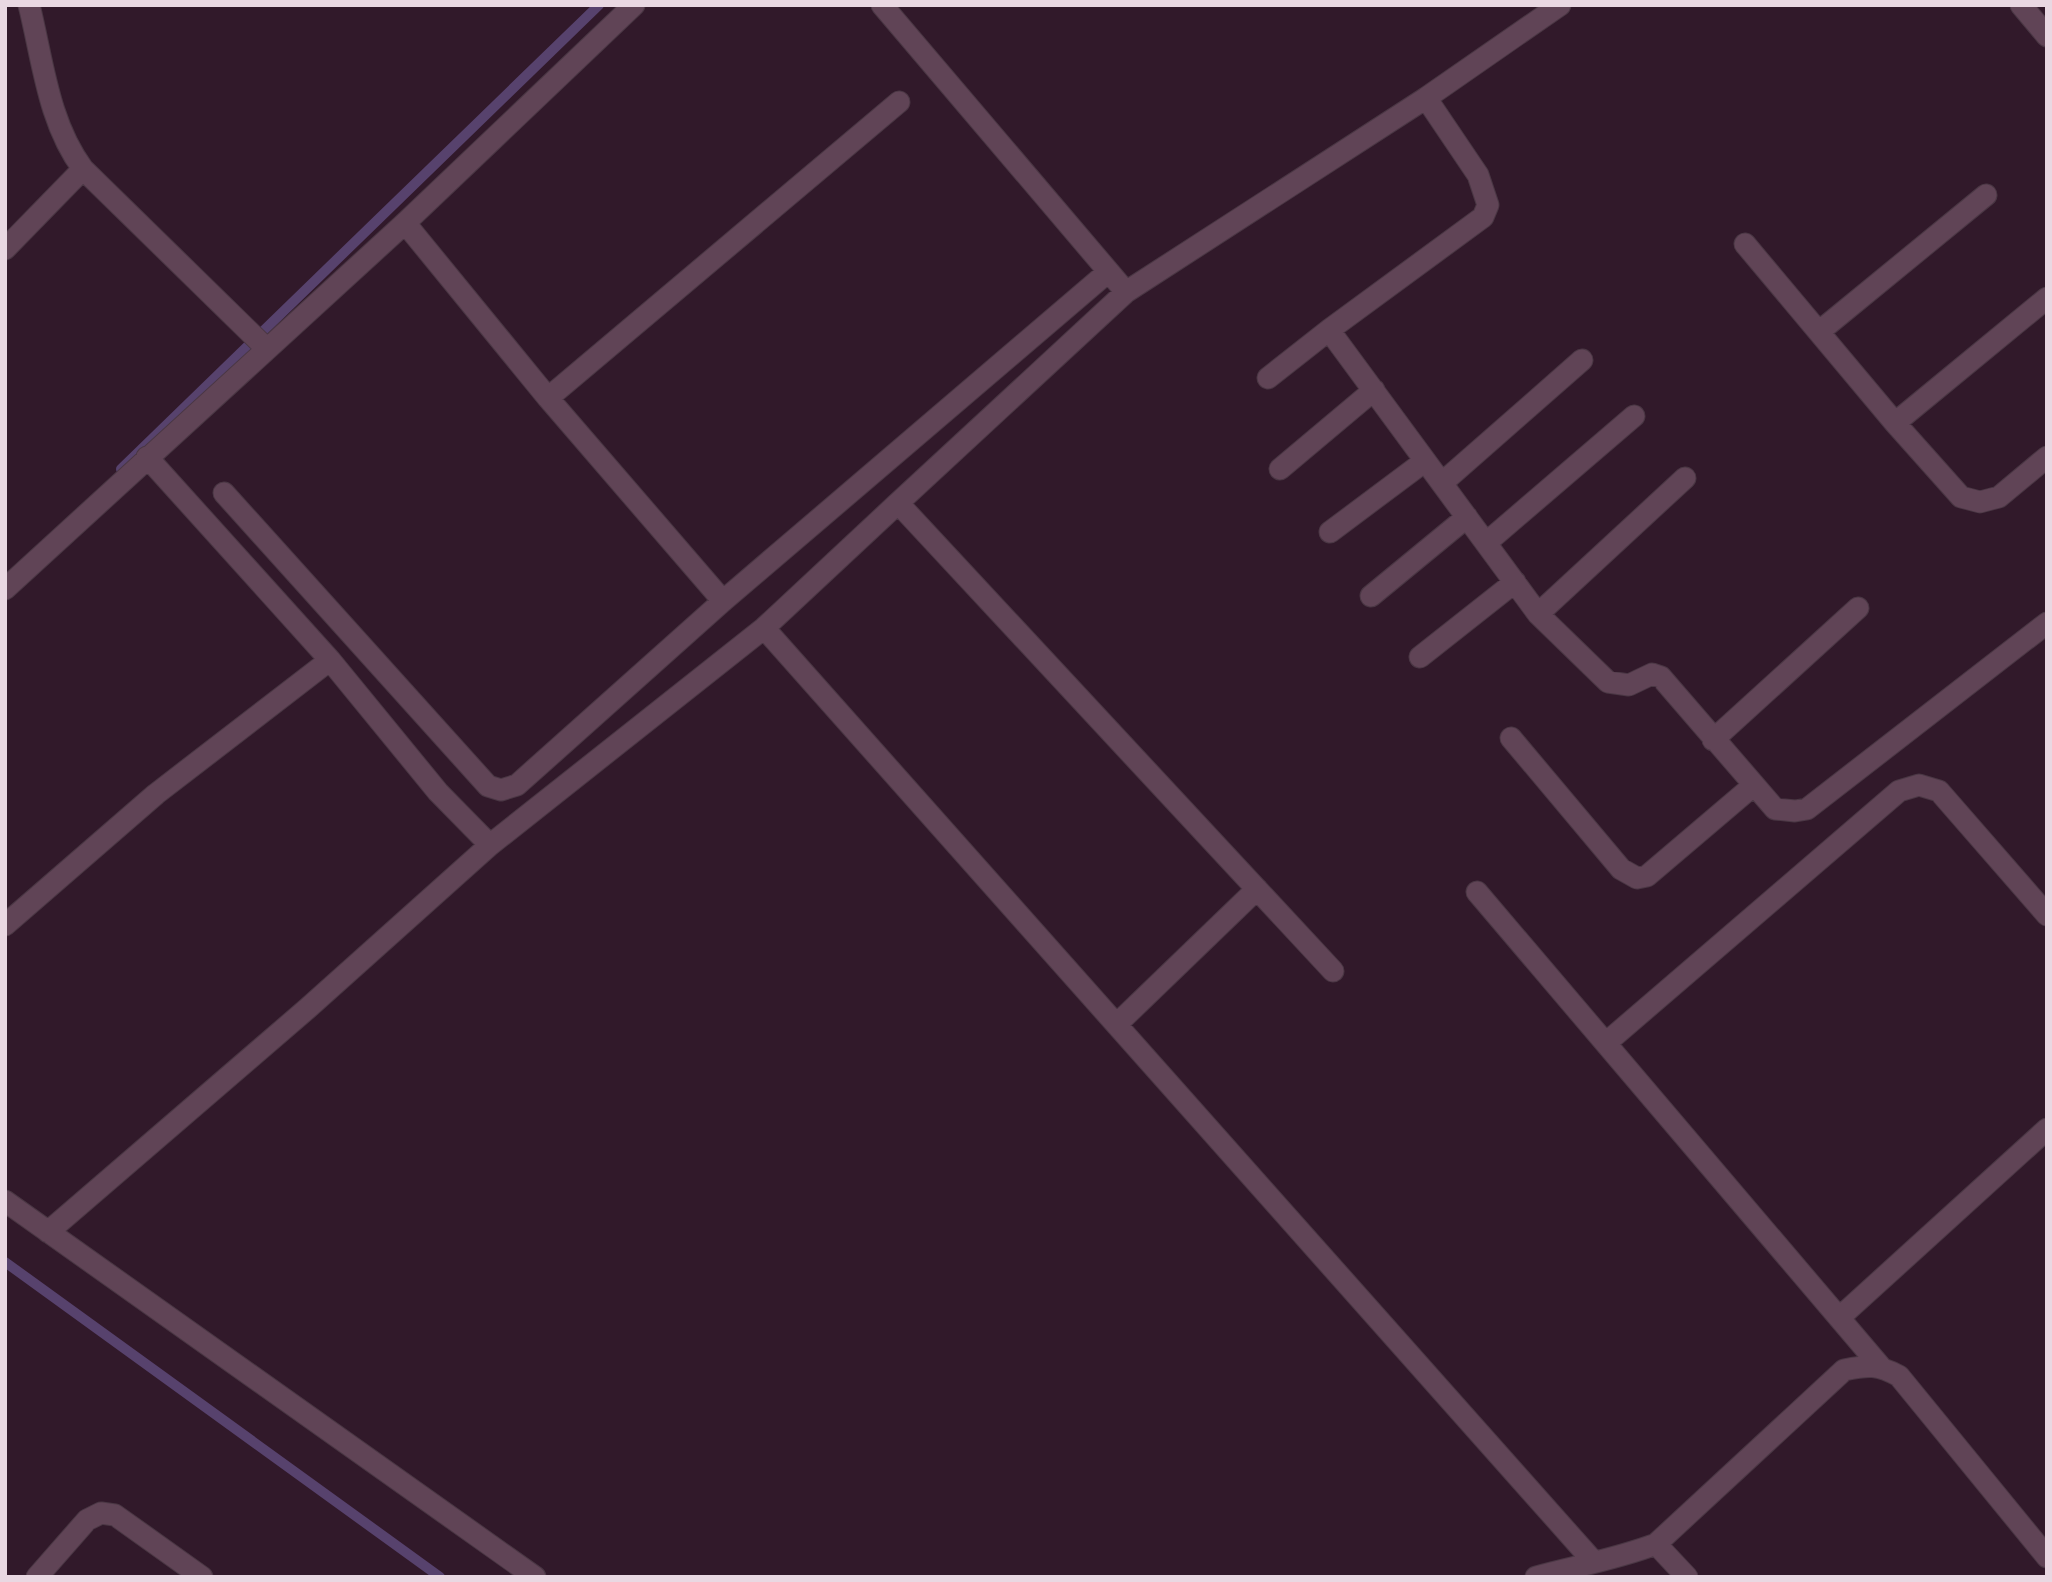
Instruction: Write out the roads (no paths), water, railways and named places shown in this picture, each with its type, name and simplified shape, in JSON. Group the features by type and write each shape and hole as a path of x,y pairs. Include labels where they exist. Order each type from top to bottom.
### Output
{"street":[{"path":"29,5 48,90 68,149 83,169 267,349"},
{"path":"5,589 405,223 635,5"},
{"path":"882,5 1126,292"},
{"path":"48,1232 308,1008 490,845 764,628 1126,292 1426,98 1560,5"},
{"path":"2021,5 2047,36"},
{"path":"1268,378 1483,217 1488,205 1478,175 1426,98"},
{"path":"548,397 899,102"},
{"path":"5,249 83,169"},
{"path":"1820,331 1986,195"},
{"path":"405,223 548,397 723,601"},
{"path":"1745,244 1895,423 1961,497 1980,502 1999,497 2047,457"},
{"path":"224,493 488,786 501,790 517,785 723,601 1108,272"},
{"path":"1895,423 2047,298"},
{"path":"1329,330 1538,614 1608,682 1629,685 1652,674 1661,677 1775,809 1795,811 1807,808 2047,623"},
{"path":"1442,484 1582,360"},
{"path":"1280,469 1374,390"},
{"path":"1486,543 1634,416"},
{"path":"147,457 330,660 438,792 490,845"},
{"path":"1330,532 1425,461"},
{"path":"1538,614 1685,478"},
{"path":"898,502 1333,971"},
{"path":"1371,596 1467,517"},
{"path":"1420,657 1515,582"},
{"path":"1713,740 1858,608"},
{"path":"764,628 1593,1561"},
{"path":"5,925 156,794 330,660"},
{"path":"1511,738 1621,869 1637,878 1647,876 1754,785"},
{"path":"1606,1043 1899,791 1919,785 1940,790 2047,915"},
{"path":"1117,1024 1257,889"},
{"path":"1477,892 1880,1366 1899,1376 2047,1557"},
{"path":"1839,1318 2047,1129"},
{"path":"5,1201 535,1577"},
{"path":"1536,1577 1593,1561 1626,1556 1656,1544 1844,1370 1880,1366"},
{"path":"37,1577 87,1520 101,1513 115,1515 202,1577"},
{"path":"1656,1544 1687,1577"}],"waterway":[{"path":"121,469 599,5"},
{"path":"5,1262 440,1577"}]}
